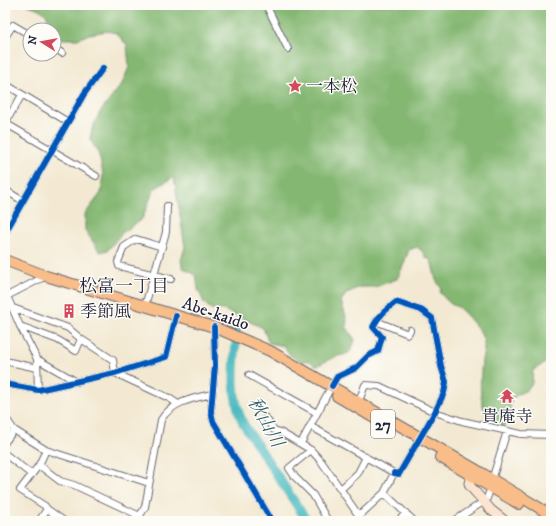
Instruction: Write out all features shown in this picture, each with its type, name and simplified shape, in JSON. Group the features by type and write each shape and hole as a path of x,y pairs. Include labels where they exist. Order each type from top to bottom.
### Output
{"main road":[{"name":"Abe-kaido","path":"5,260 46,276 214,327 270,351 300,367 330,388 418,440 492,483 550,514"},
{"name":"Abe-kaido","path":"330,388 359,401 471,476 492,483"}],"street":[{"path":"266,5 288,49"},
{"path":"5,37 13,25 22,30"},
{"path":"5,233 84,94 103,68"},
{"path":"5,84 68,122"},
{"path":"22,95 5,123 96,176"},
{"path":"5,190 23,201"},
{"path":"145,306 166,232 167,206"},
{"path":"162,247 136,239 124,247 118,262 119,266 170,279"},
{"path":"38,390 37,359 6,296 46,276"},
{"path":"300,443 337,377 356,368 368,356 378,351 382,337 373,327 384,311 396,302 421,310 432,318 441,366 446,382 444,393 399,474 310,426"},
{"path":"13,308 68,328 81,339 113,360 115,373"},
{"path":"5,384 38,390 115,373 166,357 176,316"},
{"path":"376,321 408,334 410,330"},
{"path":"20,326 58,340 76,351 81,339"},
{"path":"214,327 215,366 211,411 213,421 272,521"},
{"path":"37,359 77,382"},
{"path":"5,360 37,368"},
{"path":"115,373 169,398 178,404"},
{"path":"249,375 317,413"},
{"path":"359,401 365,385 379,386 434,412 462,421 526,435 551,435"},
{"path":"39,464 60,481 74,485 139,519 145,507 161,420 165,413 178,404 212,394"},
{"path":"5,417 14,430 46,450 149,483"},
{"path":"266,418 274,430 311,450 321,461 361,518 384,493 394,472"},
{"path":"5,442 14,430"},
{"path":"454,521 484,503 492,483 507,431"},
{"path":"46,450 39,464 20,490 45,506 46,509 64,521"},
{"path":"311,450 289,468 295,477 314,495 328,521"},
{"path":"5,454 31,474"},
{"path":"341,489 358,472 366,457"},
{"path":"471,476 470,486 484,503 505,521"},
{"path":"384,493 414,521"},
{"path":"39,521 46,509"},
{"path":"398,521 406,513"}],"green space":[{"path":"27,5 551,5 551,356 547,362 533,370 532,383 527,390 516,395 511,402 508,423 500,427 492,422 483,407 480,388 484,351 483,338 474,324 462,311 458,307 452,305 440,293 441,288 436,280 431,260 426,258 423,252 417,247 409,250 397,279 375,287 360,287 347,293 341,301 347,320 346,326 355,340 353,345 348,353 317,366 309,361 299,361 290,355 284,346 269,343 263,328 224,310 211,309 204,303 198,289 196,275 183,268 181,261 185,247 174,177 154,189 142,219 122,233 108,250 100,252 85,230 85,214 101,193 103,174 99,155 90,139 92,129 100,112 122,84 129,67 127,45 116,33 107,31 90,34 77,39 62,39 62,22 50,22 44,13 35,7"}],"waterway":[{"name":"秋山川","path":"237,329 234,389 243,423 307,521"}],"cycle path":[{"path":"5,233 84,94 103,68"},
{"path":"332,386 337,377 356,368 368,356 378,351 382,337 373,327 380,316 396,302 421,310 432,318 441,366 446,382 444,393 435,412 399,474 394,473"},
{"path":"5,384 38,390 115,373 166,357 176,316"},
{"path":"214,327 215,366 211,411 213,421 272,521"}],"place":[{"name":"一本松","path":"295,86"},
{"name":"季節風","path":"69,311"},
{"name":"貴庵寺","path":"507,396"}],"district":[{"name":"松富一丁目","path":"124,286"}]}
